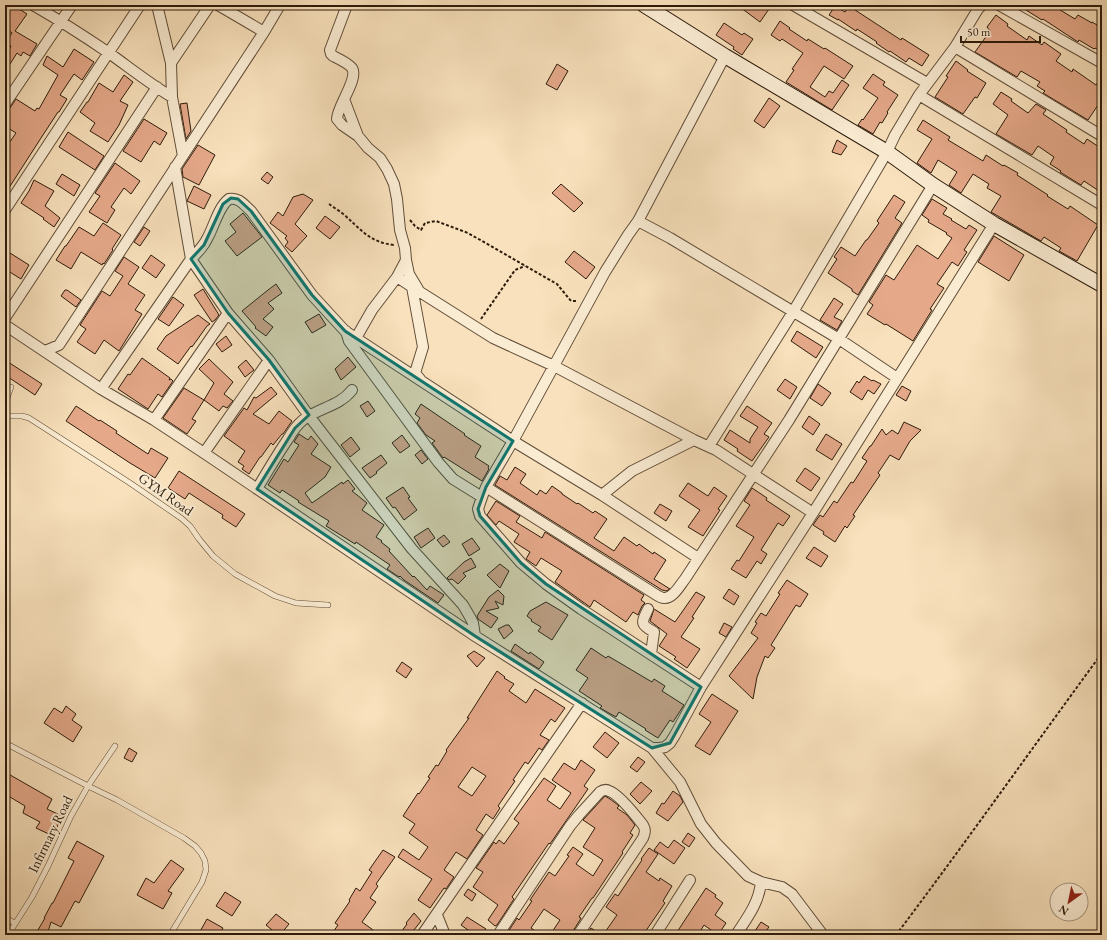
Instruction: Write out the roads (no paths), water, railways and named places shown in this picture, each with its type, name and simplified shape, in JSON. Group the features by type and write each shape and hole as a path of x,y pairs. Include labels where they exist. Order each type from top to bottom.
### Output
{"street":[{"path":"33,5 61,22 172,97"},
{"path":"5,104 72,5"},
{"path":"5,210 140,5"},
{"path":"157,5 171,63 172,97 183,156"},
{"path":"171,63 210,5"},
{"path":"218,5 264,32"},
{"path":"45,351 59,345 264,32 280,5"},
{"path":"347,5 330,50 331,54 350,67 353,71 353,79 344,99 358,136 384,163 390,175 397,199 400,230 406,260 409,274 416,290 423,347 415,373 425,383"},
{"path":"644,5 725,56 887,152 994,224 1102,284"},
{"path":"793,5 927,83"},
{"path":"709,446 793,312 887,152 918,95 955,47 978,9 982,5"},
{"path":"999,5 1102,63"},
{"path":"955,47 1102,136"},
{"path":"701,687 575,605 546,584 521,563 480,516 478,509 486,487 513,441 605,272 638,221 725,56"},
{"path":"5,318 157,88"},
{"path":"918,95 1102,205"},
{"path":"176,167 191,259 228,313 269,360 309,416 412,549 463,605 473,623 475,636"},
{"path":"486,487 662,598 671,596 685,579 789,420 934,185"},
{"path":"101,389 191,259 204,245 223,204 226,200 231,198 238,199 251,212 266,231 312,295 345,331 513,441 602,495 698,558"},
{"path":"638,221 670,238 839,339 897,378"},
{"path":"652,748 660,748 670,743 701,687 813,513 994,224"},
{"path":"356,338 372,310 397,277 406,260"},
{"path":"397,277 493,338 554,366 694,440 709,446 813,513"},
{"path":"154,420 228,313"},
{"path":"5,325 101,389 154,420 204,453 475,636 652,748 680,782 701,824 708,834 748,876 754,880 782,887 792,894 822,935"},
{"path":"345,331 349,340 360,356 438,462 453,479 482,498"},
{"path":"59,345 60,362"},
{"path":"204,453 269,360"},
{"path":"257,489 295,428 309,416 338,402 352,390"},
{"path":"602,495 632,471 694,440"},
{"path":"648,609 642,620 642,624 654,632 651,654"},
{"path":"422,935 582,703"},
{"path":"498,935 570,826 600,792 608,790 616,796 646,828 645,833 578,935"},
{"path":"655,935 690,880"},
{"path":"736,935 754,907 761,882"},
{"path":"437,915 445,935"}],"lane":[{"path":"5,416 6,401 11,387"},
{"name":"GYM Road","path":"5,416 22,416 29,418 130,483 181,518 190,526 213,556 235,574 276,596 296,603 328,604"},
{"path":"5,743 118,800 184,838 195,846 205,861 206,870 202,882 170,935"},
{"name":"Infirmary Road","path":"8,935 32,897 71,816 88,786 116,746"},
{"path":"5,918 15,923"}]}
